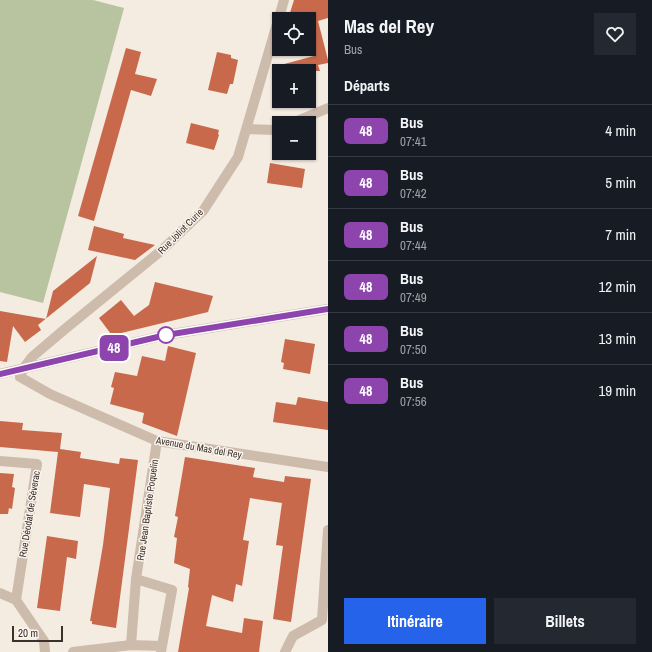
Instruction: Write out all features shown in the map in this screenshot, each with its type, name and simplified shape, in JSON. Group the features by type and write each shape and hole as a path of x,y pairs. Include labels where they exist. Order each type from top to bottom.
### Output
{"street":[{"name":"Rue Joliot Curie","path":"23,369 32,357 65,328 162,250 202,211 238,157 284,0"},
{"path":"309,116 328,108"},
{"path":"247,129 272,130"},
{"path":"0,374 166,335 328,309"},
{"name":"Avenue du Mas del Rey","path":"23,369 20,377 50,394 156,441 328,467"},
{"name":"Rue Jean Baptiste Poquelin","path":"131,645 136,579 156,441"},
{"name":"Rue Déodat de Séverac","path":"0,461 37,464 16,600"},
{"path":"285,652 293,636 325,622 328,530"},
{"path":"73,652 131,645 162,649 172,590 136,579"},
{"path":"0,593 16,600 44,641 45,652"}],"green space":[{"path":"0,0 93,0 124,8 43,303 0,292"}],"building":[{"path":"294,0 328,0 328,18 318,21 328,60 328,63 318,65 320,71 316,71 316,64 284,64 316,56 316,12 290,12"},
{"path":"126,48 141,52 135,74 157,79 151,96 131,90 94,221 78,216"},
{"path":"217,52 231,55 231,58 238,60 233,84 230,84 227,94 208,90"},
{"path":"191,123 219,130 219,135 214,150 186,143"},
{"path":"270,163 305,169 302,188 267,183"},
{"path":"94,226 124,234 123,238 155,245 135,260 88,250"},
{"path":"97,256 90,283 46,318 53,291"},
{"path":"155,282 213,296 208,312 109,336 111,334 99,318 121,300 134,316 149,305"},
{"path":"0,311 46,319 38,325 41,330 25,342 13,326 7,362 0,361"},
{"path":"285,339 315,344 310,374 283,369 284,363 281,362"},
{"path":"168,346 196,353 177,436 142,423 144,413 110,404 114,388 111,387 115,372 137,376 142,356 165,361"},
{"path":"298,397 328,402 328,430 273,422 276,402 296,405"},
{"path":"0,421 23,423 22,430 62,433 60,449 81,452 80,458 119,464 120,458 138,460 116,628 92,624 92,621 90,621 103,545 110,488 84,484 80,517 50,513 58,452 0,447"},
{"path":"185,457 255,468 253,477 284,482 285,476 311,479 291,622 273,619 283,546 276,545 282,503 250,498 243,540 249,541 242,586 236,584 233,602 212,595 206,626 242,633 244,618 263,621 259,652 178,652 189,588 190,569 174,563 177,538 174,537 178,517 175,516"},
{"path":"0,473 14,474 12,487 15,488 12,509 9,508 8,514 0,514"},
{"path":"47,536 78,541 76,559 67,557 60,611 37,608"}],"bus line":[{"name":"48","path":"0,374 166,335 328,309"}]}
